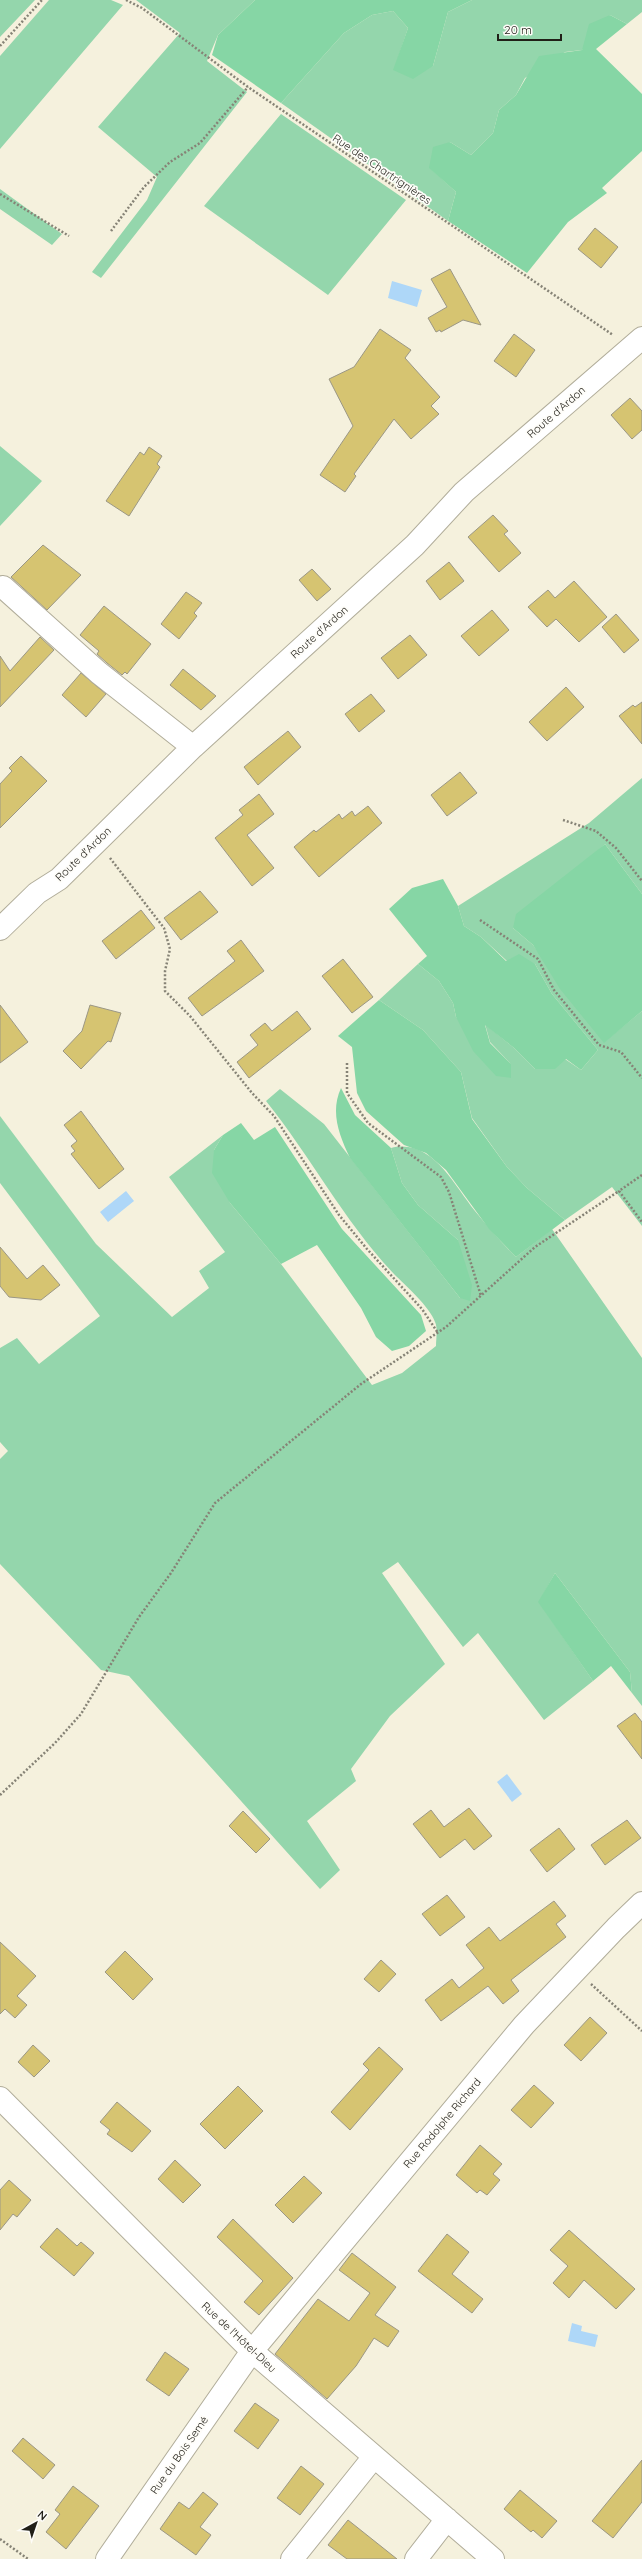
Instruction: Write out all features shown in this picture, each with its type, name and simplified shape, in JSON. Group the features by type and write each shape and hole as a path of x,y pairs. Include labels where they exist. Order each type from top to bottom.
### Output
{"street":[{"name":"Route d'Ardon","path":"0,930 37,893 59,879 193,748 416,545 464,492 637,343"},
{"path":"3,587 99,673 193,748"},
{"name":"Rue Rodolphe Richard","path":"252,2351 524,2025 642,1904"},
{"name":"Rue de l'Hôtel-Dieu","path":"0,2098 252,2351 373,2458 493,2559"},
{"name":"Rue du Bois Semé","path":"107,2559 252,2351"},
{"path":"292,2559 373,2458"},
{"path":"416,2559 447,2519"}],"path":[{"path":"0,46 42,0"},
{"name":"Rue des Chartrignières","path":"126,0 142,8 248,87 414,199 539,287 637,343"},
{"path":"111,231 144,187 170,162 200,143 248,87"},
{"path":"0,194 69,236"},
{"path":"563,820 596,831 616,848 642,881"},
{"path":"96,842 164,928 170,949 165,971 165,990 190,1016 252,1093 274,1116 339,1215 367,1249 422,1309 438,1333"},
{"path":"480,920 538,959 554,990 599,1045 621,1052 642,1078"},
{"path":"347,1063 347,1093 368,1123 441,1178 449,1192 482,1296"},
{"path":"0,1795 55,1742 81,1714 139,1617 171,1573 215,1503 361,1384 438,1333 482,1296 535,1247 642,1175"},
{"path":"618,1191 642,1222"},
{"path":"576,1970 642,2031"},
{"path":"0,2539 28,2559"}],"green space":[{"path":"0,0 35,0 0,37"},
{"path":"49,0 111,0 123,5 0,149 0,56"},
{"path":"136,0 255,0 218,35 207,61 247,92 101,278 92,272 147,200 157,177 98,127 180,33"},
{"path":"255,0 472,0 448,12 433,66 413,79 393,70 408,28 393,11 372,15 344,33 281,103 212,55 218,35"},
{"path":"472,0 642,0 642,12 627,24 610,15 582,50 565,52 525,78 516,95 499,110 493,133 471,155 450,142 430,168 456,192 448,221 281,103 344,33 372,15 393,11 408,28 394,70 433,66 448,12"},
{"path":"610,15 627,24 596,49 642,94 642,151 602,188 607,193 568,222 527,273 448,221 456,192 429,168 433,147 450,142 471,155 493,133 499,110 516,95 539,56 582,50 589,24"},
{"path":"281,114 406,200 328,295 204,206"},
{"path":"0,189 62,234 52,245 0,209"},
{"path":"0,446 42,481 0,526"},
{"path":"642,778 642,894 605,844 513,928 533,945 604,1042 642,1011 642,1226 612,1187 565,1220 527,1188 507,1167 472,1118 461,1072 423,1030 379,1000 418,964 439,981 453,1003 456,1017 511,1064 490,1042 485,1024 514,1048 535,1069 565,1059 581,1070 598,1050 552,994 535,964 507,961 481,937 464,926 458,906 589,823"},
{"path":"605,844 642,894 642,1011 604,1043 560,989 533,945 513,928 516,914"},
{"path":"443,879 458,906 464,926 481,937 506,961 519,954 535,964 552,994 598,1050 581,1070 566,1059 555,1069 535,1069 514,1048 485,1025 490,1043 511,1064 511,1078 496,1076 473,1051 456,1017 453,1003 439,981 418,964 427,956 389,909 412,888"},
{"path":"379,1000 423,1030 461,1072 472,1119 507,1167 527,1188 565,1220 516,1257 489,1229 446,1170 426,1153 404,1145 366,1111 357,1093 352,1047 338,1036"},
{"path":"341,1088 355,1115 391,1148 402,1183 418,1205 458,1240 472,1285 470,1301 460,1298 350,1158 342,1141 337,1123 336,1106"},
{"path":"280,1089 324,1124 460,1298 458,1240 418,1205 402,1183 391,1148 405,1147 418,1150 430,1156 450,1177 480,1217 516,1257 552,1229 642,1358 642,1706 632,1693 630,1672 555,1573 539,1602 593,1681 544,1720 478,1633 463,1647 398,1562 382,1573 445,1664 390,1716 351,1769 356,1781 307,1821 340,1870 320,1889 129,1676 101,1670 0,1564 0,1459 8,1451 0,1442 0,1348 17,1338 39,1364 100,1316 0,1183 0,1116 96,1244 172,1317 209,1288 199,1271 225,1252 169,1177 223,1135 214,1150 230,1203 281,1264 372,1385 402,1373 436,1346 436,1324 428,1310 417,1296 376,1254 343,1211 298,1144 266,1101"},
{"path":"241,1123 254,1140 275,1127 342,1229 421,1315 426,1331 409,1346 392,1351 376,1337 361,1308 317,1245 281,1264 230,1203 212,1173 214,1150 223,1135"},
{"path":"555,1573 630,1672 632,1693 611,1666 593,1681 538,1602"}],"water":[{"path":"392,281 422,290 417,307 388,298"},
{"path":"126,1191 134,1201 108,1222 100,1212"},
{"path":"507,1774 522,1794 512,1802 497,1782"},
{"path":"572,2323 582,2326 581,2331 598,2335 595,2347 568,2341"}],"building":[{"path":"595,228 618,247 601,268 578,249"},
{"path":"450,269 481,325 463,320 441,332 440,330 436,332 428,318 447,307 431,279"},
{"path":"380,329 411,350 405,358 440,397 431,406 439,414 411,439 394,419 354,474 356,476 345,492 320,475 353,426 329,379 354,367"},
{"path":"514,334 535,350 516,377 494,361"},
{"path":"630,398 642,411 642,430 632,439 611,415"},
{"path":"149,447 162,456 157,464 160,467 129,516 106,501 140,452 144,455"},
{"path":"493,515 508,531 504,534 521,553 499,572 468,537"},
{"path":"43,545 81,575 47,610 11,577"},
{"path":"449,562 464,581 440,600 426,581"},
{"path":"312,569 331,589 317,601 299,580"},
{"path":"574,581 607,617 579,642 556,619 547,627 528,607 548,590 555,598"},
{"path":"186,592 202,603 194,613 197,616 179,639 161,624"},
{"path":"104,606 151,644 127,674 125,672 122,675 107,663 97,654 99,651 80,635"},
{"path":"492,610 509,630 479,656 461,636"},
{"path":"616,614 639,640 624,653 602,627"},
{"path":"410,635 427,655 398,679 381,658"},
{"path":"40,637 54,650 0,707 0,656 10,671"},
{"path":"183,669 216,696 201,710 170,685"},
{"path":"81,673 106,694 86,717 62,695"},
{"path":"566,687 584,707 547,741 529,722"},
{"path":"371,694 385,711 359,732 345,714"},
{"path":"642,702 642,744 619,716 633,705 635,707"},
{"path":"288,731 301,747 258,785 244,767"},
{"path":"21,756 47,781 0,828 0,784 12,771 9,768"},
{"path":"460,772 477,793 447,816 431,795"},
{"path":"259,794 274,814 247,835 274,868 252,886 215,838 243,815 239,810"},
{"path":"368,806 382,823 319,877 294,847 314,830 316,832 339,814 342,819 352,811 355,816"},
{"path":"200,891 218,912 181,940 164,918"},
{"path":"141,910 155,928 116,959 102,941"},
{"path":"241,940 264,971 202,1016 188,998 235,961 227,951"},
{"path":"343,959 373,997 352,1013 322,976"},
{"path":"0,1005 28,1042 0,1063"},
{"path":"90,1005 121,1013 111,1042 108,1041 81,1069 63,1051 82,1031"},
{"path":"297,1011 311,1029 249,1078 237,1062 258,1045 250,1035 265,1023 272,1031"},
{"path":"81,1111 124,1169 99,1189 71,1154 75,1151 71,1146 77,1141 64,1125"},
{"path":"0,1247 27,1279 43,1265 60,1285 41,1300 9,1297 0,1286"},
{"path":"635,1713 642,1722 642,1759 617,1726"},
{"path":"469,1808 492,1836 474,1850 465,1839 440,1858 413,1824 431,1810 444,1827"},
{"path":"243,1811 270,1839 256,1853 229,1826"},
{"path":"627,1820 641,1838 605,1865 591,1845"},
{"path":"559,1828 575,1849 547,1872 530,1850"},
{"path":"447,1895 465,1917 440,1936 422,1914"},
{"path":"554,1901 566,1916 556,1924 566,1937 511,1980 519,1991 503,2004 488,1986 441,2021 425,2000 452,1979 459,1988 484,1968 466,1945 489,1927 500,1941"},
{"path":"0,1942 36,1976 17,1996 27,2005 15,2018 5,2009 0,2014"},
{"path":"125,1951 153,1979 133,2000 105,1972"},
{"path":"381,1960 396,1974 379,1992 364,1979"},
{"path":"590,2017 607,2033 581,2061 564,2045"},
{"path":"33,2045 50,2061 34,2077 18,2062"},
{"path":"379,2047 403,2069 350,2130 331,2112 369,2070 363,2064"},
{"path":"534,2085 554,2103 531,2128 511,2110"},
{"path":"238,2086 263,2111 225,2149 200,2124"},
{"path":"117,2102 151,2131 132,2152 107,2134 110,2130 100,2122"},
{"path":"480,2145 502,2164 493,2174 500,2180 487,2195 480,2190 477,2193 456,2175"},
{"path":"175,2160 201,2185 183,2203 158,2179"},
{"path":"304,2176 322,2193 293,2223 275,2205"},
{"path":"9,2180 31,2200 17,2217 13,2214 0,2230 0,2190"},
{"path":"233,2219 293,2278 259,2315 244,2302 263,2281 217,2237"},
{"path":"57,2228 77,2246 81,2242 94,2253 74,2276 40,2247"},
{"path":"569,2230 635,2289 616,2309 584,2280 569,2298 553,2283 568,2266 550,2250"},
{"path":"447,2234 469,2252 452,2274 483,2299 472,2313 418,2271"},
{"path":"352,2253 396,2287 375,2315 399,2331 388,2347 374,2338 356,2366 327,2399 275,2354 318,2299 349,2321 370,2293 339,2270"},
{"path":"165,2352 189,2369 169,2396 146,2380"},
{"path":"255,2403 279,2420 258,2449 234,2431"},
{"path":"23,2438 55,2465 43,2479 12,2451"},
{"path":"642,2460 642,2502 613,2538 592,2521"},
{"path":"301,2466 324,2484 300,2515 277,2498"},
{"path":"73,2486 99,2506 66,2549 46,2532 60,2514 55,2510"},
{"path":"520,2490 557,2521 542,2538 533,2530 531,2532 504,2509"},
{"path":"203,2492 218,2504 200,2527 211,2535 196,2555 160,2529 179,2502 189,2509"},
{"path":"348,2520 397,2559 347,2559 328,2545"}]}
